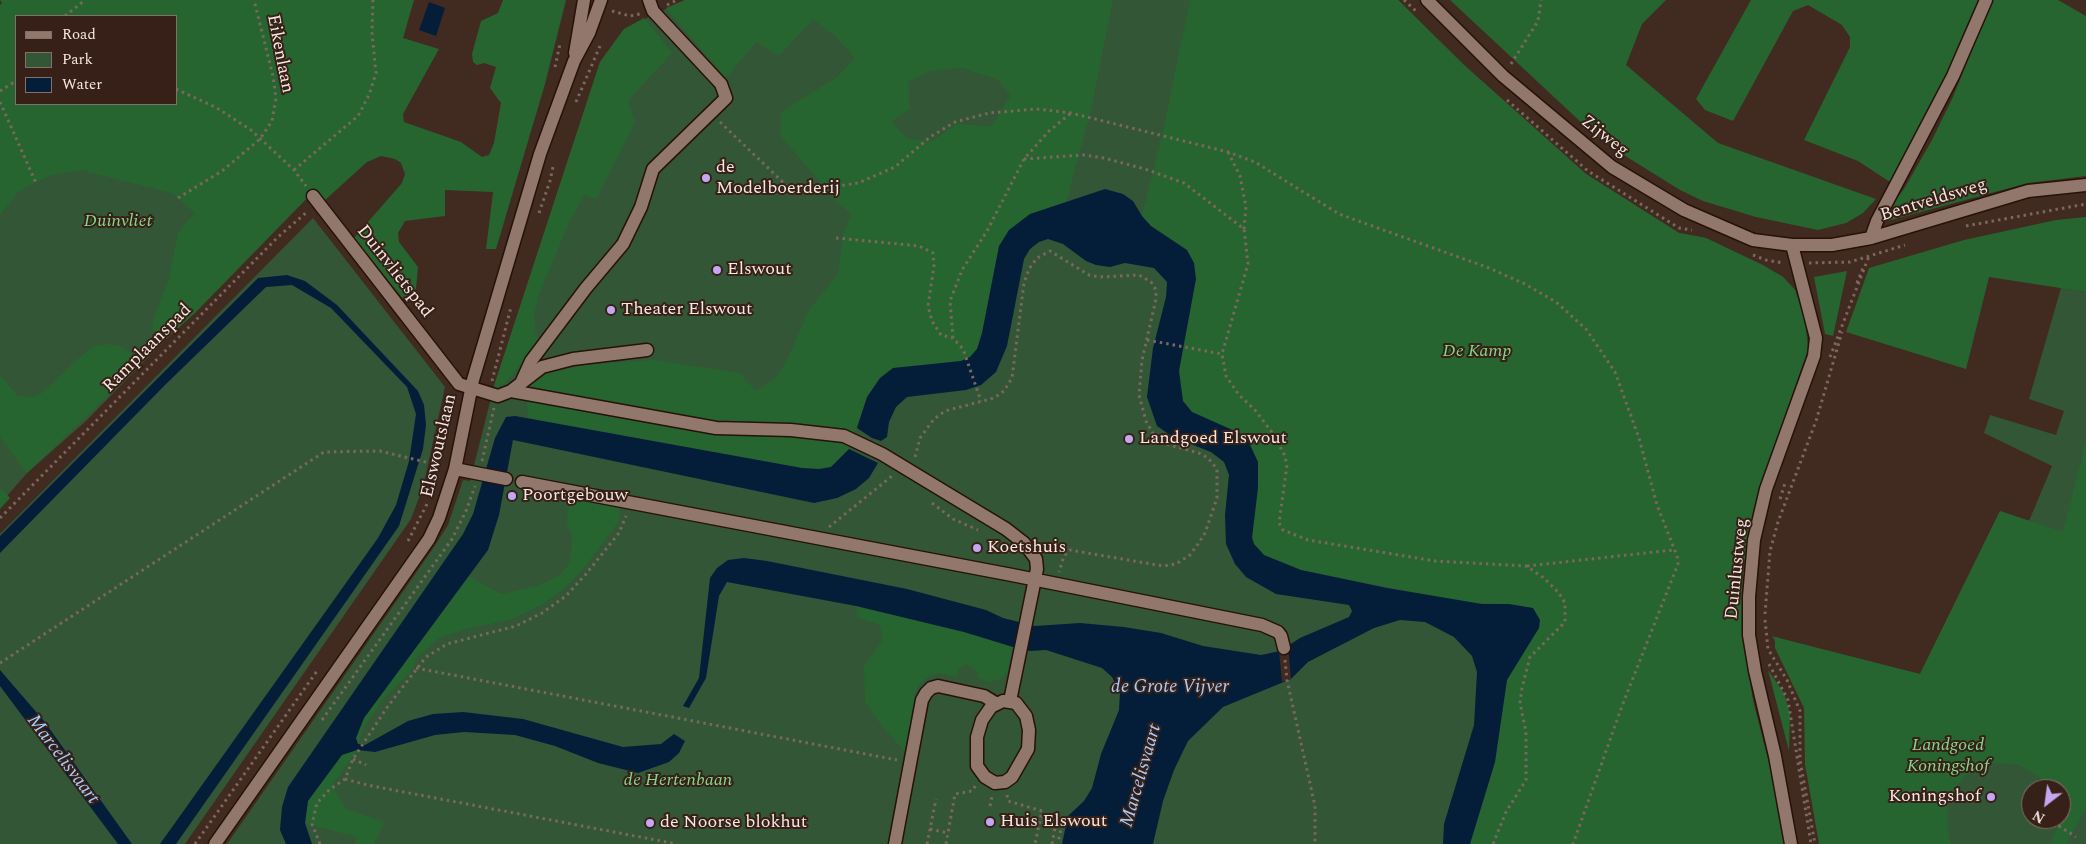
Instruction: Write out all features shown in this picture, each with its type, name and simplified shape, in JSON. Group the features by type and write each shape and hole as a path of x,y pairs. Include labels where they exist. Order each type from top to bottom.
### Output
{"street":[{"name":"Elswoutslaan","path":"574,61 584,0"},
{"name":"Elswoutslaan","path":"215,844 429,539 439,518 455,469 471,388 540,154 574,61 589,33 602,0"},
{"path":"522,381 531,361 574,304 624,244 641,208 653,169 726,98 721,84 653,11 649,0"},
{"name":"Zijweg","path":"1427,0 1503,76 1612,167 1684,210 1714,225 1754,240 1792,245"},
{"path":"1871,238 1876,220 1953,76 1986,0"},
{"name":"Bentveldsweg","path":"1792,245 1832,245 1871,238 2028,191 2086,185"},
{"name":"Duinvlietspad","path":"316,200 457,382 498,396 512,391 716,428 791,430 844,436 859,442 1006,529 1024,543 1036,559 1036,580 1020,648 1004,702"},
{"name":"Duinlustweg","path":"1791,844 1776,756 1754,671 1749,634 1749,597 1754,540 1766,489 1808,372 1815,347 1816,338 1811,312 1792,245"},
{"path":"512,391 522,381 542,368 573,359 646,350"},
{"path":"455,469 506,479"},
{"path":"522,482 1036,580 1272,628 1281,636 1284,648"},
{"path":"895,844 922,700 931,688 938,686 984,696 1004,702 1020,707 1026,716 1029,730 1028,748 1012,777 1005,782 995,783 982,774 977,766 977,737 982,720 991,707 1004,702"}],"path":[{"path":"66,15 85,0"},
{"name":"Eikenlaan","path":"178,198 222,171 260,139 272,121 276,98 266,45 254,0"},
{"path":"294,170 358,116 370,95 376,72 372,33 373,0"},
{"path":"1508,69 1538,21 1541,0"},
{"path":"608,19 611,10"},
{"path":"572,110 595,61 600,44"},
{"path":"0,90 15,82"},
{"path":"178,90 217,108 251,130 294,170 316,200"},
{"path":"0,102 36,182"},
{"path":"711,114 790,189 825,188 858,183 895,167 930,137 955,122 989,113 1036,109 1070,113 1228,152 1255,162 1339,214 1488,268 1525,284 1556,302 1586,329 1614,372 1639,438 1657,505 1678,564 1622,706 1573,844"},
{"path":"1056,585 1064,556 1070,550 1163,566 1176,564 1190,556 1210,521 1217,498 1216,469 1208,458 1199,453 1166,444 1154,435 1146,421 1139,395 1142,360 1156,299 1156,290 1151,282 1139,275 1100,278 1089,274 1061,256 1050,251 1044,252 1036,258 1029,269 1024,283 1012,378 1004,391 994,398 982,401 966,356 953,338 950,301 962,270 987,230 1024,159 1049,131 1070,113"},
{"path":"1228,152 1240,176 1246,207 1244,229 1248,264 1222,354 1226,376 1239,396 1255,410 1284,454 1287,465 1279,523 1284,530 1308,540 1435,561 1526,566 1673,550"},
{"path":"1024,159 1084,155 1146,169 1184,183 1244,229"},
{"path":"538,215 550,180 553,163"},
{"name":"Ramplaanspad","path":"0,518 316,200"},
{"name":"Bentveldsweg","path":"1958,228 2086,204"},
{"path":"836,238 919,246 933,253 934,266 928,306 935,328 941,335 953,338"},
{"name":"Bentveldsweg","path":"1869,256 1914,242"},
{"path":"1828,360 1869,256"},
{"path":"1813,844 1800,760 1800,711 1787,680 1768,649 1765,617 1770,560 1778,522 1831,373 1860,273 1869,256"},
{"path":"491,385 512,303"},
{"path":"1147,340 1222,354"},
{"path":"818,538 835,521 902,467 915,450"},
{"path":"0,663 324,452 380,451 455,469"},
{"name":"Elswoutslaan","path":"438,474 441,465"},
{"path":"1777,507 1786,480"},
{"name":"Elswoutslaan","path":"405,547 430,498"},
{"path":"320,844 312,824 315,808 329,790 345,778 353,759 416,668 426,657 447,644 516,626 542,614 566,596 619,533 625,520 628,501"},
{"path":"1772,525 1774,516"},
{"path":"1764,562 1769,534"},
{"path":"1493,844 1506,812 1526,780 1526,732 1520,703 1530,657 1566,622 1565,603 1559,593 1544,578 1526,566"},
{"path":"1762,589 1762,627 1765,656 1788,700 1813,844"},
{"path":"1284,648 1287,680 1315,806 1315,844"},
{"path":"416,668 911,763"},
{"path":"195,844 317,670"},
{"path":"353,759 366,765"},
{"path":"946,844 955,794 972,791 982,774"},
{"path":"345,778 366,785 677,844"},
{"path":"1005,782 1008,800 1042,811 1035,844"},
{"path":"927,844 936,799"},
{"path":"1052,844 1057,817 1064,819 1058,844"},
{"path":"930,829 948,833"},
{"path":"2063,829 2076,837"},
{"path":"652,844 653,839"}],"green space":[{"path":"0,0 414,0 403,38 439,49 403,114 404,122 461,142 482,157 489,155 494,143 501,103 490,88 496,67 484,63 477,65 473,62 472,54 481,21 498,13 503,0 566,0 545,84 496,249 486,249 493,192 445,190 445,216 405,221 398,233 399,242 418,267 416,289 404,300 354,238 402,183 405,174 401,163 395,159 381,156 367,162 324,201 316,189 196,312 166,339 152,329 154,317 169,280 178,233 195,213 172,193 81,170 52,175 26,187 18,192 0,215 0,5 2,3"},
{"name":"Duinvliet","path":"367,0 196,312 166,339 86,421 27,473 0,504 0,87 15,105 178,105 178,16"},
{"name":"Landgoed Elswout","path":"685,0 1398,0 1464,65 1586,174 1679,233 1706,238 1783,277 1795,290 1808,349 1762,483 1750,533 1742,595 1744,646 1753,701 1776,791 1785,844 227,844 434,547 448,525 463,480 470,481 494,386 600,62 624,29"},
{"path":"685,0 1113,0 1090,114 1066,203 1055,207 999,246 982,333 977,349 970,357 961,361 893,368 880,378 867,397 849,449 831,467 819,469 802,468 528,418 526,389 536,376 584,365 654,360 739,373 756,391 776,377 786,362 809,310 838,274 843,236 851,214 837,202 781,136 781,112 837,77 855,58 835,36 813,19 779,56 756,42 726,78 666,8","holes":["962,68 997,79 1011,95 992,126 957,124 932,141 908,139 891,122 910,108 908,82 930,71"]},
{"name":"De Kamp","path":"1190,0 1398,0 1464,65 1586,174 1679,233 1706,238 1763,265 1783,277 1795,290 1805,318 1808,349 1762,483 1750,533 1742,595 1744,646 1753,701 1776,791 1785,844 1470,844 1495,762 1507,680 1517,661 1509,604 1465,602 1301,570 1264,555 1254,544 1252,526 1255,511 1246,436 1192,412 1183,401 1179,371 1186,325 1187,250 1151,226 1142,216 1164,127"},
{"path":"1450,0 1666,0 1642,24 1626,65 1718,143 1876,199 1863,213 1846,223 1818,230 1756,217 1703,201 1680,190 1619,152 1584,125"},
{"path":"1751,0 2058,0 2086,16 2086,176 2028,183 1884,222 1883,216 1904,189 1932,140 1953,97 1986,15 1974,9 1943,81 1904,160 1890,182 1858,161 1804,140 1850,47 1850,37 1842,25 1808,5 1793,11 1733,121 1705,110 1696,99"},
{"path":"644,18 672,53 628,100 635,123 596,199 584,195 567,227 538,297 534,315 536,336 540,339 513,374 505,383 497,388 494,386 600,62 624,29"},
{"path":"2086,217 2086,292 1989,277 1966,369 1846,332 1869,268 1964,240 2056,220"},
{"path":"313,218 445,387 423,487 411,519 185,844 0,844 0,534"},
{"path":"1847,271 1833,336 1825,334 1814,277"},
{"name":"Landgoed Koningshof","path":"2061,288 2086,292 2086,844 1827,844 1812,708 1772,636 1828,652 1920,674 2000,511 2029,521 2052,466 1984,433 1990,415 2056,435 2064,411 2029,399"},
{"path":"109,344 122,347 142,363 27,473 0,437 0,376 18,396 33,397 45,391 78,359 95,346"},
{"name":"Landgoed Koningshof","path":"2086,442 2086,808 2066,844 2051,844 2057,829 2071,829 2071,779 2041,779 2017,764 1991,763 1967,774 1954,789 1947,804 1947,829 1951,844 1819,844 1805,764 1804,708 1775,648 1775,637 1920,674 2000,511 2063,532"},
{"path":"2,489 10,498 0,509 0,491"},
{"path":"571,497 620,506 619,521 584,568 563,589 543,604 512,619 462,630 439,638 417,657 412,670 383,699 364,727 358,744 356,738 364,718 468,576 501,594 537,586 559,576 569,564 572,545 572,533 566,524"},
{"path":"856,606 964,632 1013,647 1007,672 1000,679 990,682 978,678 977,670 966,664 959,668 956,677 939,673 929,676 920,683 915,693 909,756 883,727 865,702 864,666 883,640 880,625 857,617"},
{"path":"1768,670 1784,693 1790,714 1789,751"},
{"path":"357,750 332,786 346,809 384,822 374,844 355,844 357,837 305,823 308,801 324,777 342,755"}],"water":[{"path":"429,2 445,8 436,36 419,30"},
{"path":"1105,189 1123,194 1133,201 1151,226 1187,250 1194,263 1196,279 1179,371 1183,401 1192,412 1246,436 1258,462 1258,488 1252,538 1254,544 1264,555 1301,570 1387,588 1482,604 1509,604 1533,608 1540,620 1539,628 1507,680 1495,762 1470,844 1443,844 1444,824 1474,725 1477,672 1472,656 1454,637 1425,622 1400,620 1374,628 1308,662 1291,679 1223,707 1188,741 1174,770 1163,801 1153,844 1062,844 1068,816 1084,801 1092,788 1101,754 1119,710 1120,692 1112,677 1102,668 1046,650 1030,651 964,632 856,606 727,582 719,596 706,678 689,708 683,706 699,678 710,578 717,568 728,560 744,558 767,561 907,589 986,610 1003,618 1035,626 1080,623 1124,627 1161,633 1203,646 1261,655 1280,651 1300,638 1349,617 1352,611 1349,605 1276,594 1246,577 1235,564 1226,544 1225,515 1229,475 1224,462 1211,452 1173,437 1157,426 1147,397 1153,348 1166,297 1167,282 1154,268 1125,263 1110,267 1096,265 1086,261 1063,244 1048,239 1039,242 1030,249 1024,259 1007,346 996,372 981,385 966,390 907,397 896,407 889,422 887,437 881,441 872,438 857,428 867,397 880,378 893,368 961,361 970,357 977,349 982,333 999,246 1009,230 1030,214"},
{"path":"287,275 305,281 337,305 418,391 424,405 426,425 423,449 399,526 176,844 160,844 378,538 396,505 409,461 416,414 407,387 331,308 292,285 266,287 165,385 0,553 0,536 258,278"},
{"path":"515,416 802,468 819,469 831,467 849,449 878,463 869,478 856,489 837,498 814,503 513,440 499,515 488,550 364,718 356,738 358,744 365,745 408,721 433,714 463,712 523,719 623,747 661,744 674,734 685,741 679,753 669,762 638,773 598,763 555,746 515,735 464,732 435,735 375,752 357,750 342,755 308,801 305,823 312,844 286,844 280,830 282,807 288,787 463,534 473,514 495,438 506,417"},
{"name":"Marcelisvaart","path":"0,670 44,721 132,844 118,844 0,686"}],"pier":[{"path":"1288,645 1291,679 1282,682 1279,651"}],"place":[{"name":"de Modelboerderij","path":"706,178"},
{"name":"Elswout","path":"717,270"},
{"name":"Theater Elswout","path":"611,310"},
{"name":"Landgoed Elswout","path":"1129,439"},
{"name":"Poortgebouw","path":"512,496"},
{"name":"Koetshuis","path":"977,548"},
{"name":"Koningshof","path":"1991,797"},
{"name":"Huis Elswout","path":"990,822"},
{"name":"de Noorse blokhut","path":"650,823"}],"water label":[{"name":"de Grote Vijver","path":"1170,688"}],"park label":[{"name":"de Hertenbaan","path":"678,781"}]}
